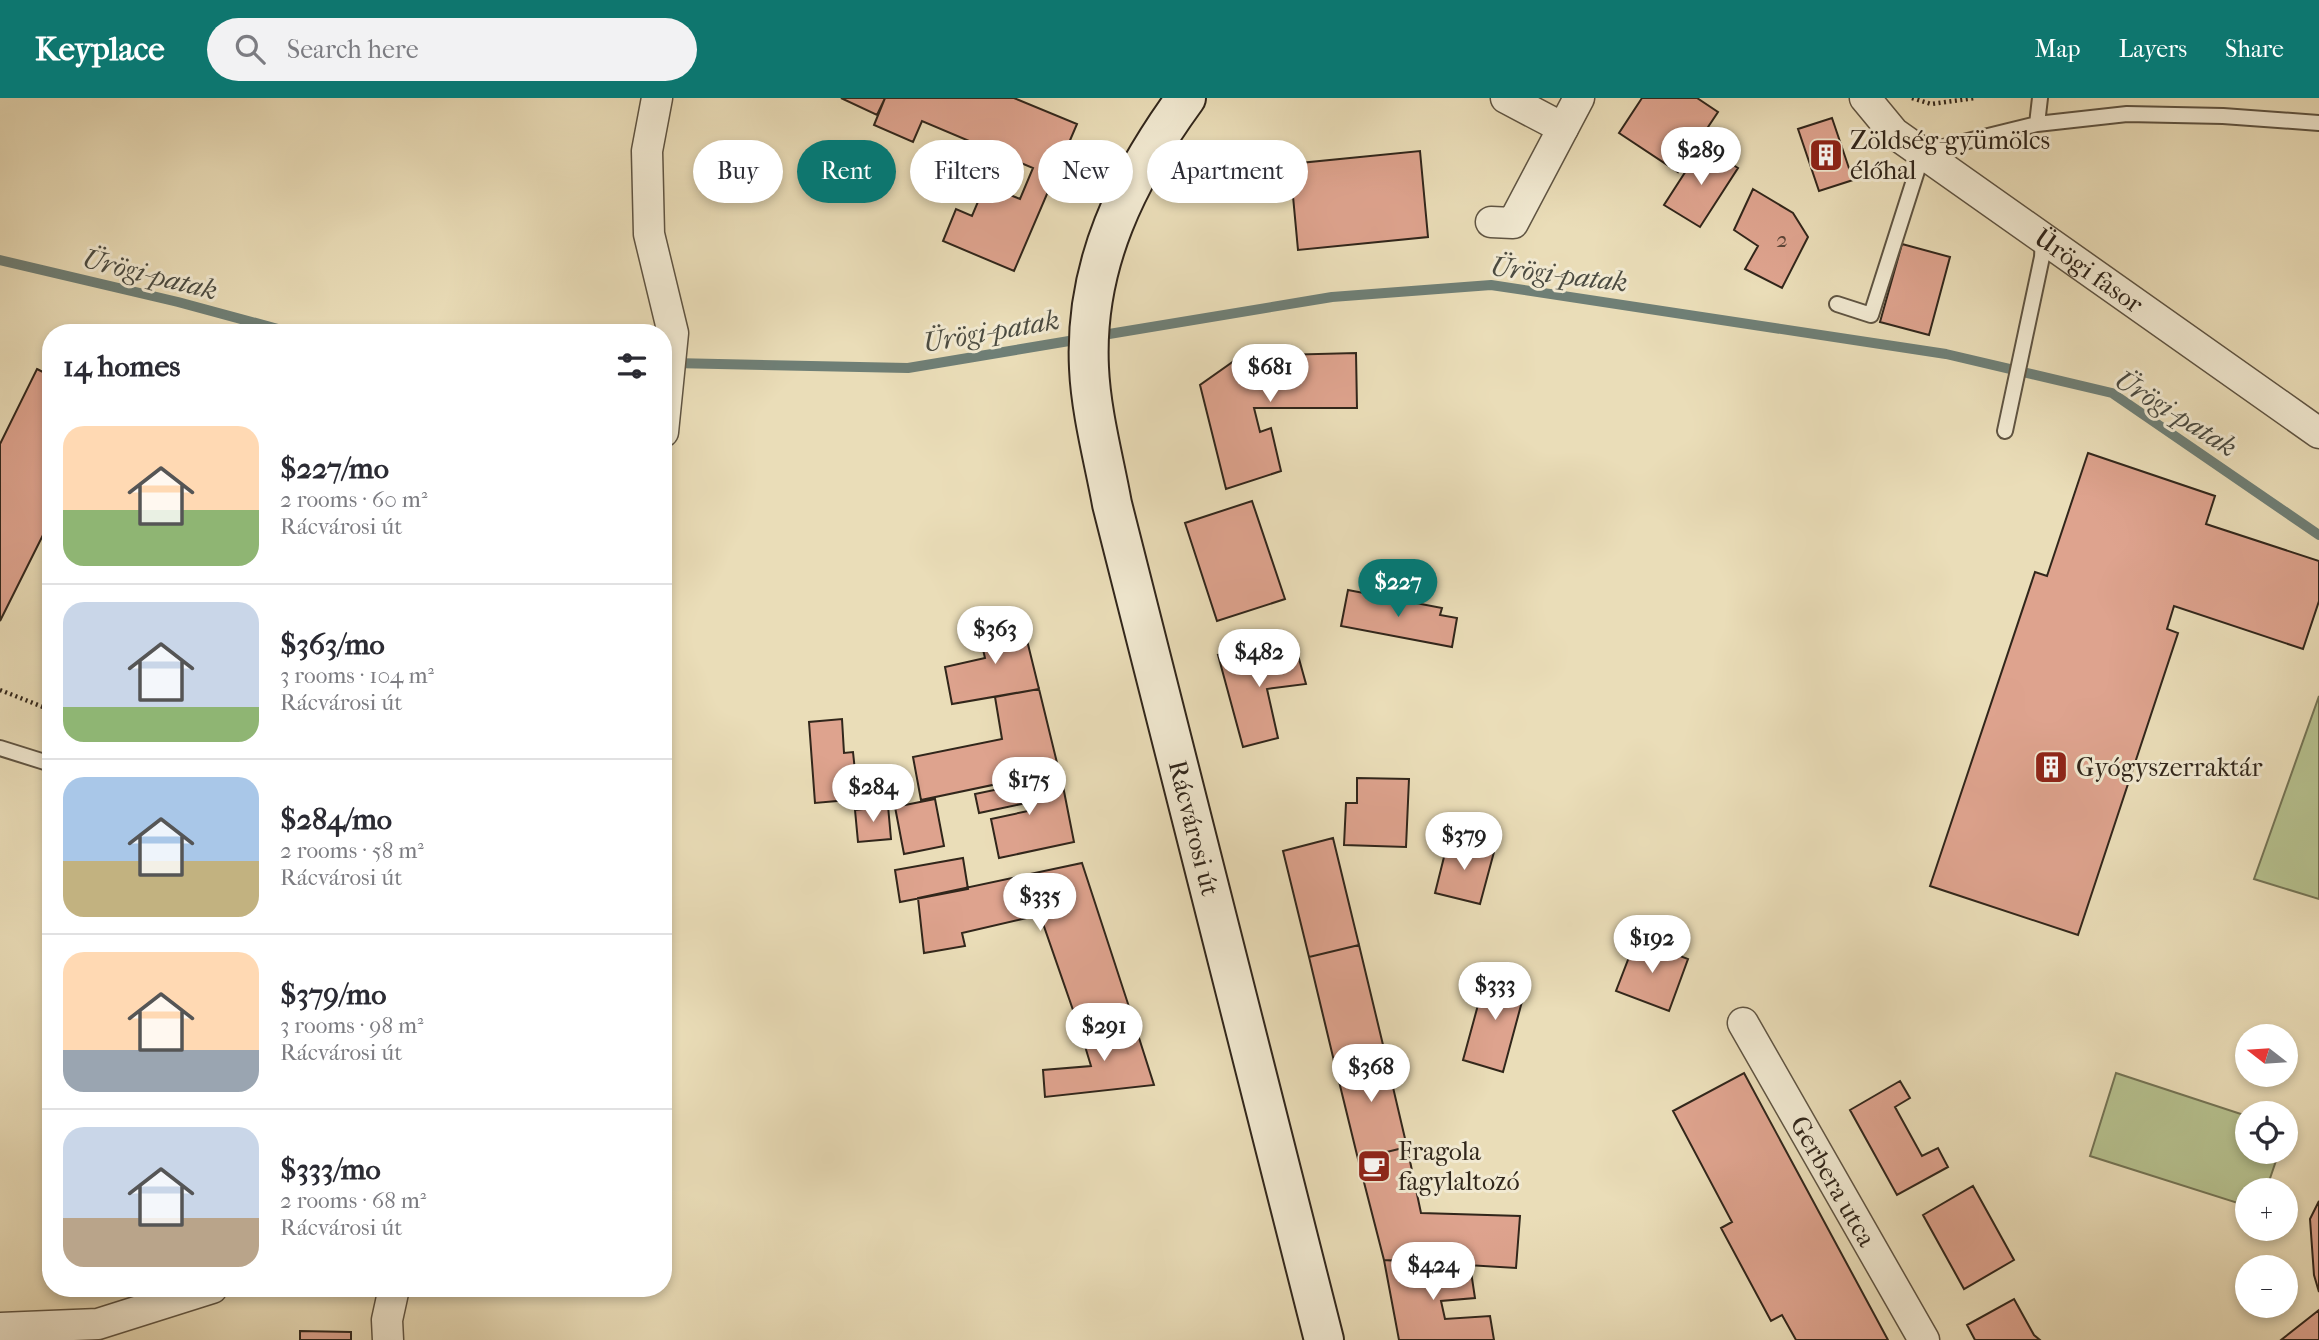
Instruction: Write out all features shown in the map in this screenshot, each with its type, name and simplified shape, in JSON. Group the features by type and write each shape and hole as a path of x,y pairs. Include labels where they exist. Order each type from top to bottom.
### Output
{"street":[{"path":"657,98 647,150 649,234 671,324"},
{"name":"Rácvárosi út","path":"1186,98 1130,181 1106,245 1089,311 1089,370 1112,504 1324,1340"},
{"path":"1506,98 1563,128"},
{"path":"1491,222 1513,223 1579,98"},
{"name":"Ürögi fasor","path":"1865,98 1894,134 2319,433"},
{"name":"Gerbera utca","path":"1744,1023 1923,1340"},
{"path":"0,1328 98,1324 184,1297"},
{"path":"388,1340 387,1320 392,1297"}],"lane":[{"path":"2037,124 2040,98"},
{"path":"1837,304 1871,314 1923,152 2037,124 2127,114 2223,116 2319,123"},
{"path":"2004,430 2042,257 2043,237"},
{"path":"0,748 42,761"}],"path":[{"path":"1912,98 1931,104 1975,98"},
{"path":"0,690 42,706"}],"green space":[{"path":"2319,696 2319,899 2254,879"},
{"path":"2116,1073 2235,1112 2235,1164 2275,1164 2270,1178 2235,1178 2235,1202 2090,1156"}],"building":[{"path":"841,98 885,98 877,115"},
{"path":"885,98 1014,98 1077,124 1070,140 1038,140 1038,203 1043,203 1014,271 943,241 956,209 972,216 977,203 1024,203 1024,189 1033,168 1024,164 1024,140 967,140 922,121 914,140 910,141 874,125"},
{"path":"1642,98 1697,98 1718,112 1678,172 1619,133"},
{"name":"Zöldség-gyümölcs élőhal","path":"1832,118 1853,180 1819,191 1798,129"},
{"path":"1702,146 1738,168 1700,227 1664,205"},
{"path":"1420,151 1428,237 1298,250 1294,203 1308,203 1308,162"},
{"path":"1753,189 1793,213 1808,237 1782,288 1745,269 1758,246 1734,230"},
{"path":"1902,244 1950,257 1929,335 1880,322"},
{"path":"1356,353 1357,408 1254,408 1260,432 1271,428 1281,471 1226,489 1200,385 1241,356"},
{"path":"37,369 42,372 42,537 0,621 0,444"},
{"name":"Gyógyszerraktár","path":"2088,453 2215,496 2206,524 2319,561 2319,601 2303,649 2174,606 2167,629 2178,633 2078,935 1930,886 2035,572 2047,576"},
{"path":"1252,501 1285,599 1217,621 1185,523"},
{"path":"1348,590 1442,608 1440,615 1457,618 1452,647 1341,626"},
{"path":"1022,620 1039,689 952,704 945,667 985,658 978,628"},
{"path":"1296,648 1306,684 1267,689 1278,738 1243,747 1218,655"},
{"path":"1039,689 1059,771 921,800 913,757 1002,739 995,697"},
{"path":"842,719 844,753 853,752 855,771 846,772 848,800 815,803 809,722"},
{"path":"1061,776 1074,842 999,858 991,819 1028,811 1026,803 979,813 975,794"},
{"path":"1357,778 1409,779 1406,847 1344,845 1346,803 1357,803"},
{"path":"935,799 944,846 904,854 895,807"},
{"path":"888,806 891,839 858,842 855,810"},
{"path":"1333,838 1359,945 1309,957 1283,851"},
{"path":"1448,841 1494,852 1480,904 1435,893"},
{"path":"963,858 968,889 900,902 895,870"},
{"path":"1082,863 1132,1016 1081,1033 1040,915 962,933 965,946 924,953 918,898"},
{"path":"1636,939 1688,959 1669,1011 1616,991"},
{"path":"1359,945 1384,1049 1334,1061 1309,957"},
{"path":"1487,972 1527,983 1503,1072 1463,1060"},
{"path":"1132,1016 1154,1085 1045,1097 1043,1070 1091,1066 1081,1033"},
{"path":"1384,1049 1407,1147 1358,1159 1334,1061"},
{"path":"1744,1073 1888,1340 1796,1340 1782,1315 1771,1321 1721,1228 1732,1222 1673,1111"},
{"path":"1900,1081 1910,1098 1895,1107 1922,1156 1938,1148 1948,1167 1897,1195 1850,1110"},
{"path":"1407,1147 1421,1213 1520,1216 1516,1268 1384,1260 1358,1159"},
{"path":"1973,1186 2014,1260 1964,1289 1923,1215"},
{"path":"2319,1201 2319,1292 2314,1275 2310,1219"},
{"path":"1384,1260 1470,1265 1475,1298 1441,1301 1445,1319 1490,1316 1494,1340 1399,1340"},
{"path":"2014,1299 2034,1335 2040,1340 1975,1340 1967,1325"},
{"path":"2319,1310 2319,1340 2281,1340"},
{"path":"300,1331 351,1332 351,1340 300,1340"}],"waterway":[{"name":"Ürögi-patak","path":"0,260 259,324"},
{"name":"Ürögi-patak","path":"1097,336 1332,297 1491,285 1946,354 2112,393 2319,535"},
{"name":"Ürögi-patak","path":"673,363 908,368 1081,339"}],"place":[{"name":"Zöldség-gyümölcs élőhal","path":"1826,155"},
{"name":"Gyógyszerraktár","path":"2051,767"},
{"name":"Fragola fagylaltozó","path":"1374,1166"}]}
